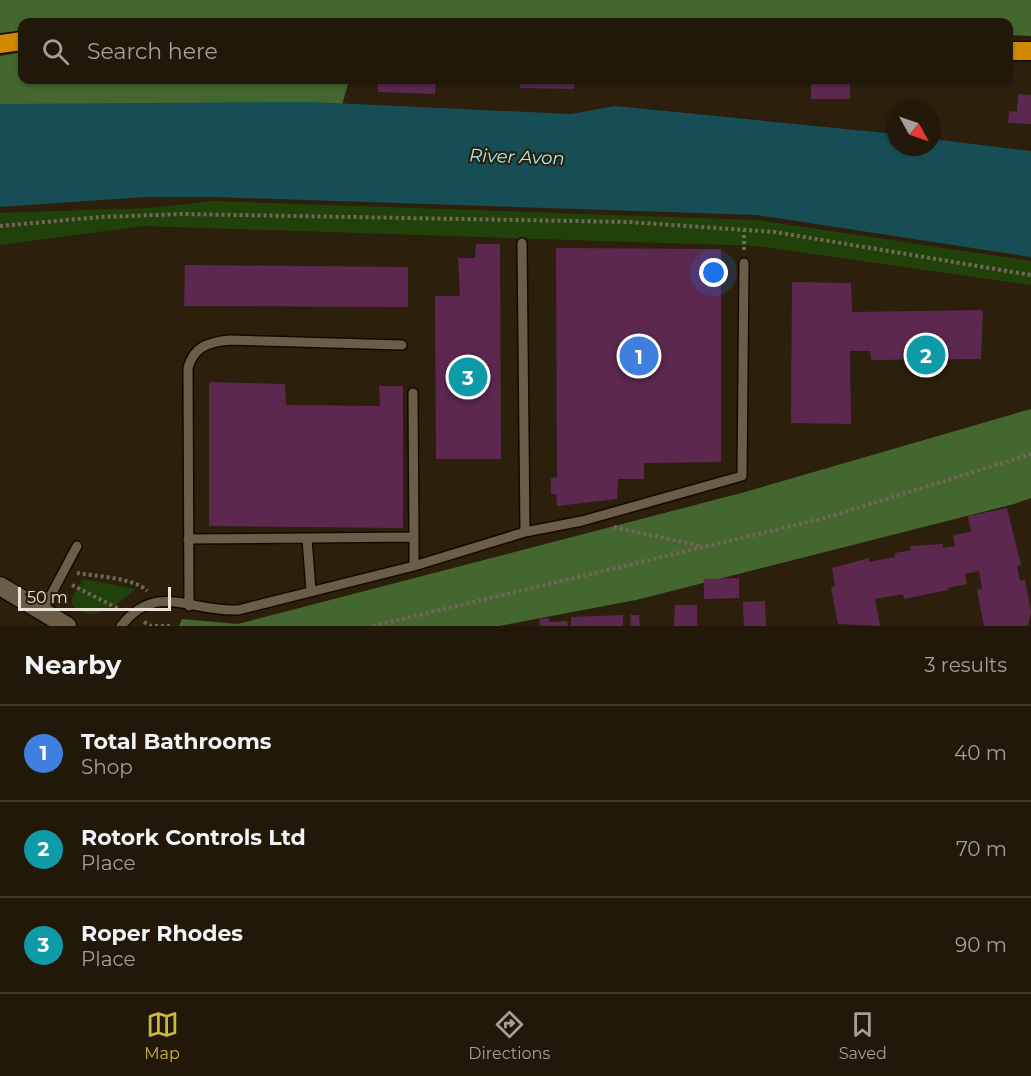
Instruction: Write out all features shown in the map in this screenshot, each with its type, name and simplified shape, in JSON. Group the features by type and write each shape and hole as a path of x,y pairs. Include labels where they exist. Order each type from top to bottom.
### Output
{"highway":[{"path":"0,44 18,42"},
{"path":"1013,51 1031,51"}],"street":[{"path":"0,586 43,609 61,624"}],"lane":[{"path":"522,243 525,532"},
{"path":"121,626 142,605 155,600 189,606 238,610 414,566 525,532 582,520 742,476 744,263"},
{"path":"189,606 188,368 191,356 199,348 212,342 230,340 402,345"},
{"path":"413,393 414,566"},
{"path":"188,540 414,537"},
{"path":"307,539 311,590"},
{"path":"43,609 66,571 77,546"}],"path":[{"path":"744,231 744,252"},
{"path":"373,626 825,518 1031,454"},
{"path":"582,520 704,547"},
{"path":"66,571 142,586 155,600"},
{"path":"60,580 151,626 173,626"}],"green space":[{"path":"0,0 1031,0 1031,36 1013,35 1013,18 18,18 18,31 0,33"},
{"path":"18,53 18,84 348,84 339,116 0,117 0,56"},
{"path":"214,201 757,220 1031,261 1031,285 757,246 143,226 0,245 0,213 150,208"},
{"path":"1031,409 1031,498 1014,504 636,600 499,626 179,626 182,619 238,624 745,492"},
{"path":"83,579 136,589 113,607 87,614 72,605 72,598"}],"water":[{"name":"River Avon","path":"311,102 571,114 615,106 887,133 887,156 941,156 941,140 1031,151 1031,257 757,215 213,197 145,197 0,207 0,104"}],"building":[{"path":"378,84 436,84 435,94 378,92"},
{"path":"520,84 574,84 574,89 520,88"},
{"path":"811,84 850,84 850,99 811,99"},
{"path":"1018,94 1031,95 1031,124 1008,123 1009,111 1017,112"},
{"path":"476,244 500,244 501,459 436,459 435,296 460,296 458,258 475,258"},
{"path":"556,248 721,249 721,462 644,463 644,479 618,479 617,499 557,506 556,494 551,494 551,478 557,477"},
{"path":"185,265 408,267 408,307 184,306"},
{"path":"792,282 851,283 852,312 983,310 981,359 871,360 870,351 850,351 851,424 791,423"},
{"path":"209,382 285,384 286,405 380,406 379,386 403,386 403,528 209,526"},
{"path":"1007,508 1021,565 1017,566 1020,581 1025,580 1031,612 1028,626 984,626 977,590 982,588 979,571 965,574 967,584 948,588 948,590 904,599 903,594 875,599 880,626 838,624 831,588 835,586 832,568 869,558 869,562 895,557 895,553 911,550 910,546 943,544 943,548 955,546 953,535 971,532 968,516"},
{"path":"739,578 739,598 704,599 704,579"},
{"path":"765,601 766,626 744,626 743,602"},
{"path":"675,605 697,605 697,626 674,626"},
{"path":"623,615 623,626 571,626 571,617"},
{"path":"630,615 639,615 640,626 631,626"},
{"path":"549,618 549,622 567,621 568,626 540,626 539,619"}],"place":[{"name":"Rotork Controls Ltd","path":"926,355"},
{"name":"Total Bathrooms","path":"639,356"},
{"name":"Roper Rhodes","path":"468,377"}]}
